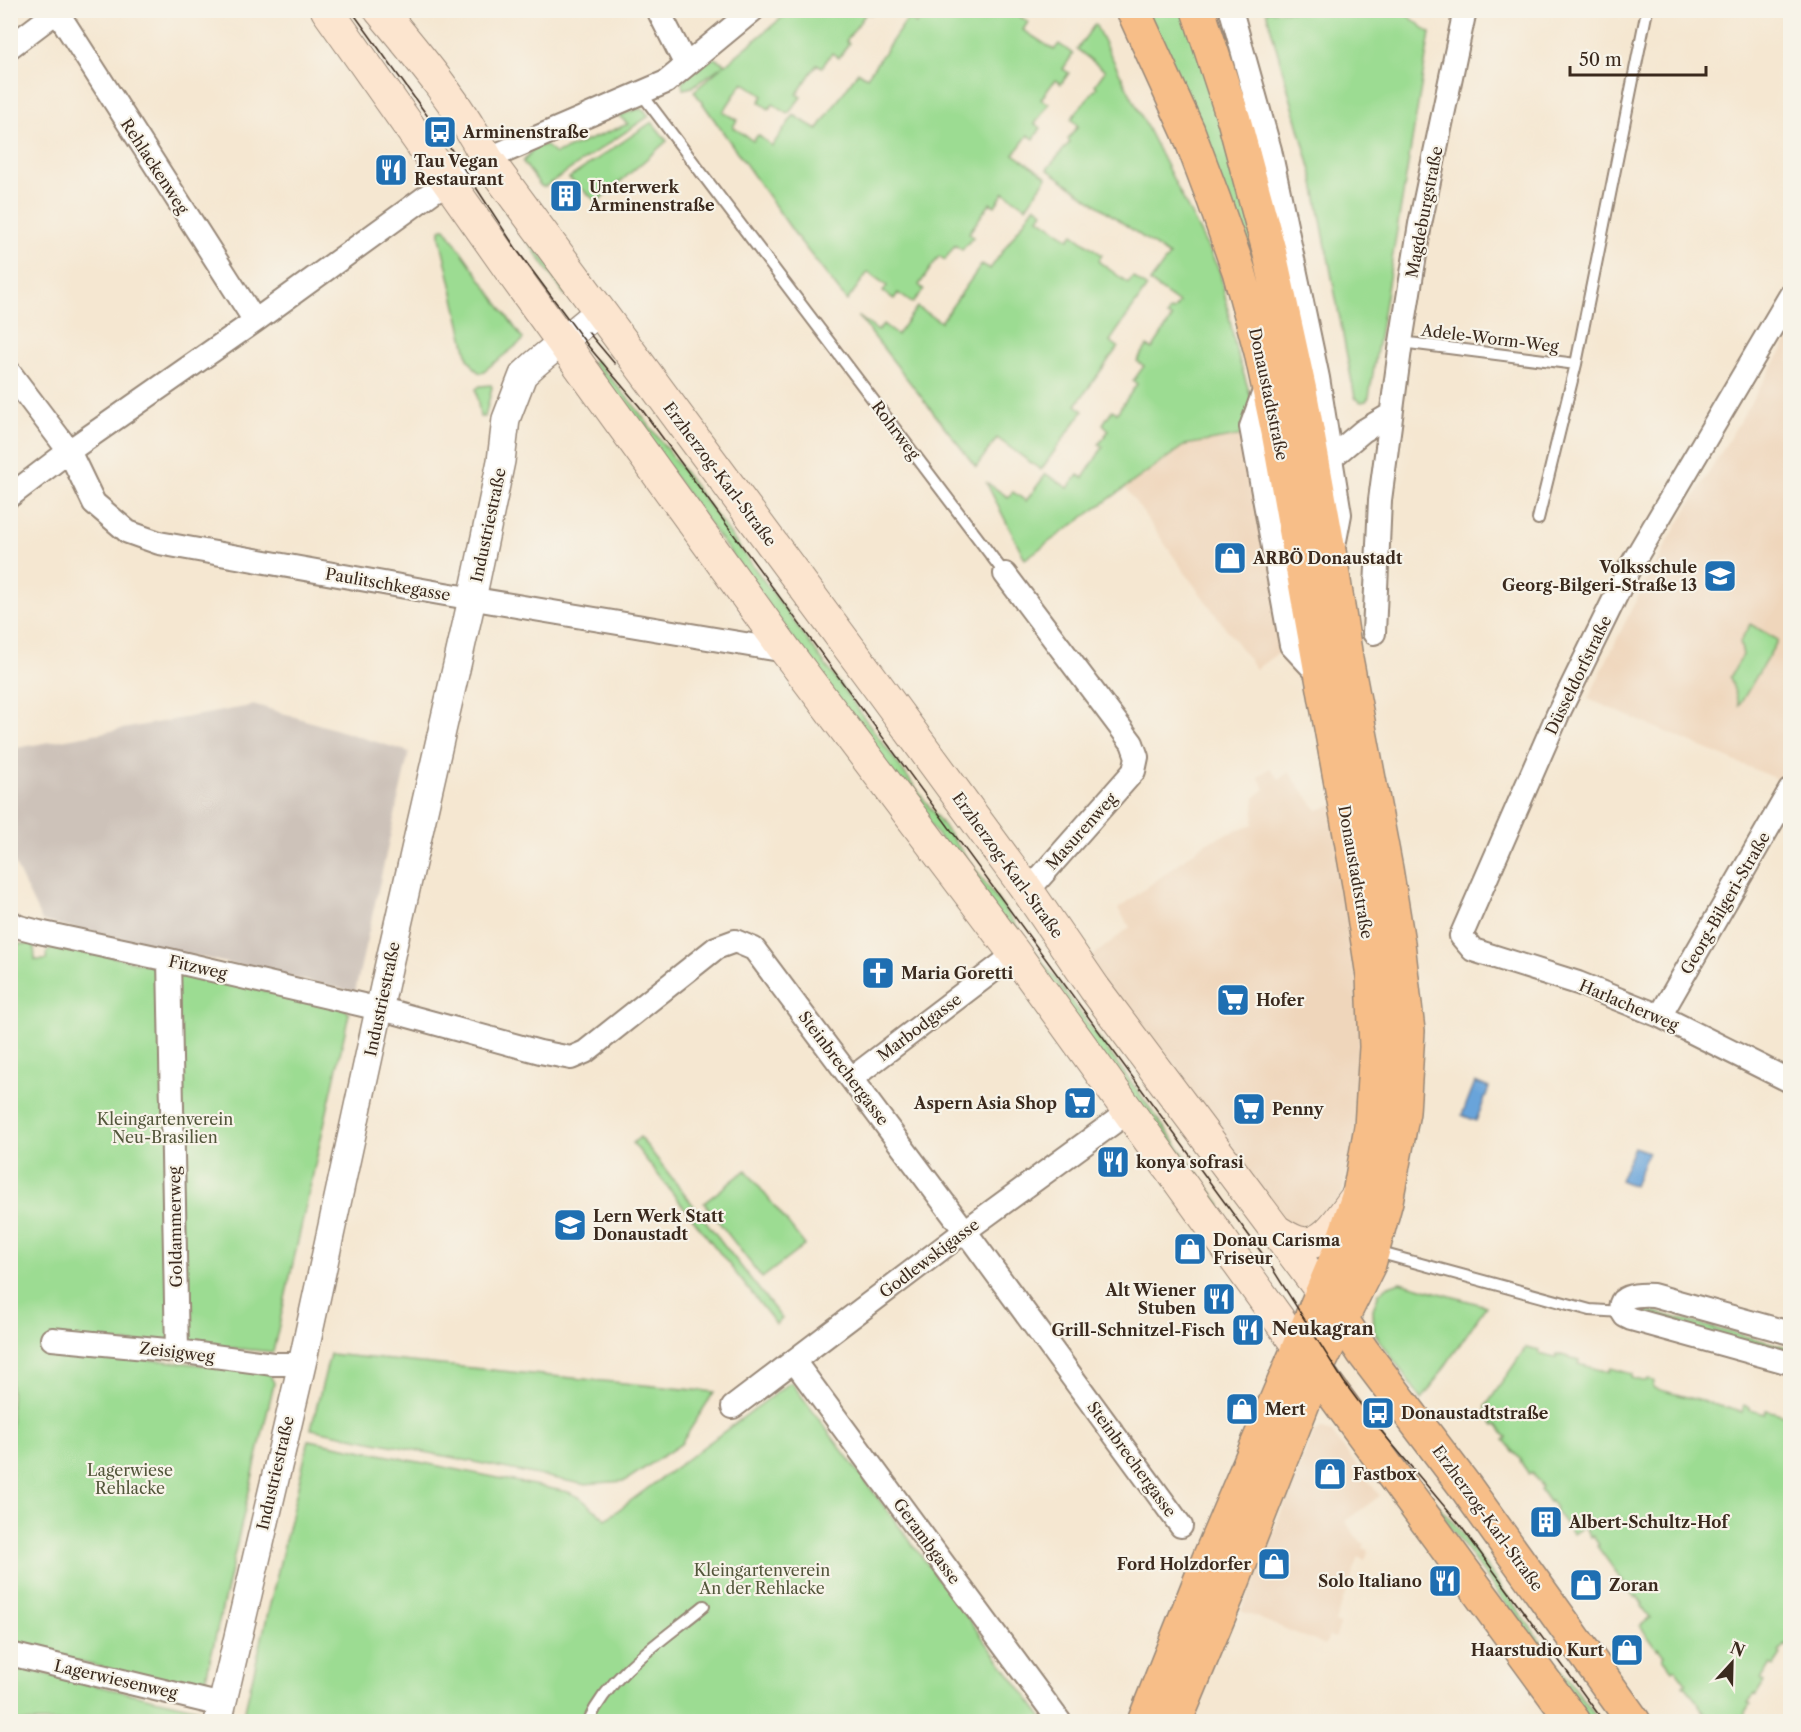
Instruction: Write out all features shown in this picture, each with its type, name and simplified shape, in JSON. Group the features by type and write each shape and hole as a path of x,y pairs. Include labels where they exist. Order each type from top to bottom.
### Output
{"main road":[{"path":"327,10 786,651 1015,954 1574,1722"},
{"name":"Erzherzog-Karl-Straße","path":"380,10 423,61 463,116 487,159 1028,891 1095,989 1343,1320 1364,1352 1467,1489 1635,1722"},
{"name":"Donaustadtstraße","path":"1133,10 1188,131 1214,200 1239,271 1268,381 1358,880 1373,976 1376,1047 1371,1127 1359,1194 1340,1250 1322,1292 1308,1358 1230,1589 1175,1722"},
{"name":"Donaustadtstraße","path":"1144,1722 1213,1550 1308,1358 1343,1320 1369,1264 1386,1201 1403,1112 1408,1031 1388,879 1346,658 1300,391 1269,250 1234,120 1198,10"},
{"path":"1277,1231 1304,1244 1319,1240 1334,1227 1359,1194"}],"street":[{"path":"658,10 686,65"},
{"path":"10,496 69,451 449,182 487,159 666,82 753,10"},
{"name":"Donaustadtstraße","path":"1231,10 1270,150 1318,378 1340,514 1331,562"},
{"name":"Magdeburgstraße","path":"1374,633 1380,500 1390,415 1420,224 1465,10"},
{"path":"10,47 58,11"},
{"name":"Rehlackenweg","path":"58,11 255,321"},
{"name":"Düsseldorfstraße","path":"1464,940 1461,936 1558,714 1629,569 1791,296"},
{"name":"Industriestraße","path":"220,1713 302,1364 472,599 501,461 506,419 523,375 599,311"},
{"name":"Paulitschkegasse","path":"10,373 69,451 94,503 128,532 138,536 159,543 472,599 786,651"},
{"path":"1331,458 1363,431 1390,415"},
{"path":"1325,420 1363,431"},
{"name":"Rohrweg","path":"1005,574 1132,743 1137,757 1134,771"},
{"name":"Masurenweg","path":"1028,891 1134,771"},
{"name":"Georg-Bilgeri-Straße","path":"1660,1016 1791,790"},
{"name":"Fitzweg","path":"13,923 380,1010"},
{"name":"Harlacherweg","path":"1464,940 1473,950 1578,983 1660,1016 1791,1082"},
{"name":"Steinbrechergasse","path":"380,1010 456,1028 540,1052 572,1058 585,1052 716,948 735,941 754,950 852,1078 1181,1526"},
{"name":"Marbodgasse","path":"852,1078 1015,954"},
{"name":"Goldammerweg","path":"169,960 177,1351"},
{"name":"Godlewskigasse","path":"733,1407 965,1231 1128,1112"},
{"path":"1791,1333 1653,1295 1639,1293 1622,1302 1622,1312 1631,1319 1791,1363"},
{"name":"Zeisigweg","path":"52,1339 177,1351 273,1364 302,1364"},
{"name":"Gerambgasse","path":"795,1361 1060,1722"},
{"name":"Lagerwiesenweg","path":"10,1654 220,1713"}],"lane":[{"path":"1538,519 1576,364 1647,10"},
{"name":"Rohrweg","path":"641,93 1005,574"},
{"name":"Adele-Worm-Weg","path":"1401,342 1576,364"},
{"path":"1388,1255 1590,1310 1622,1312"},
{"path":"588,1722 592,1711 614,1682 704,1606"}],"shaded area":[{"name":"Volksschule Georg-Bilgeri-Straße 13","path":"1790,337 1790,759 1779,780 1588,699 1631,610 1668,541"},
{"name":"ARBÖ Donaustadt","path":"1262,432 1303,646 1281,651 1256,669 1125,487 1185,444"},
{"path":"256,705 409,752 355,992 42,921 11,856 11,749"},
{"path":"1270,768 1279,779 1289,772 1317,810 1335,805 1361,952 1357,1141 1339,1204 1301,1253 1075,970 1130,927 1118,909 1207,842 1253,824 1255,797 1265,789 1258,777"},
{"path":"1321,1428 1331,1432 1380,1496 1345,1521 1360,1542 1365,1544 1363,1548 1369,1550 1365,1560 1359,1557 1335,1622 1340,1625 1335,1638 1329,1636 1325,1645 1241,1611 1313,1434"}],"green space":[{"path":"790,11 874,11 871,14 867,12 846,41 849,43 839,58 832,53 822,67 817,64 797,94 801,97 788,114 773,104 769,109 759,102 763,96 743,82 723,112 737,120 733,127 753,141 758,135 772,146 794,115 817,130 858,72 867,77 908,18 916,24 926,11 1012,11 1028,22 1023,30 1054,50 1059,44 1073,54 1063,69 1069,73 1061,84 1055,80 1041,99 1049,104 1035,124 1041,128 1034,139 1028,135 1014,154 1047,177 1026,207 1004,192 995,206 990,203 969,233 973,237 962,250 955,245 945,260 939,256 919,285 924,290 912,303 898,293 894,299 883,292 887,286 868,272 847,301 797,237 694,91 725,64 692,87 683,89 682,82 687,76 714,58 726,64"},
{"path":"1142,11 1186,11 1227,133 1261,262 1284,368 1384,921 1391,972 1394,1024 1393,1076 1388,1127 1379,1178 1366,1228 1349,1278 1346,1275 1360,1235 1377,1164 1381,1124 1384,1020 1378,945 1281,405 1254,290 1242,247 1210,159"},
{"path":"1266,11 1402,11 1430,33 1369,397 1366,401 1361,402 1355,398 1313,178"},
{"path":"1095,24 1220,272 1236,350 1262,432 1185,445 1025,559 986,482 1008,497 1013,492 1026,501 1046,474 1068,488 1078,475 1083,478 1103,447 1099,444 1109,430 1103,424 1112,410 1117,413 1137,384 1133,381 1144,366 1137,361 1147,346 1152,349 1172,318 1167,316 1170,310 1173,311 1179,303 1150,282 1169,256 1047,169 1070,142 1068,139 1078,126 1071,119 1097,87 1095,85 1105,71 1077,49"},
{"path":"643,109 649,116 544,187 523,162 534,148 545,145 555,154 628,124 619,116"},
{"path":"652,122 667,141 597,202 569,178"},
{"path":"501,204 569,290 565,295"},
{"path":"1035,206 1043,212 1039,218 1069,239 1073,234 1102,255 1098,261 1128,283 1133,277 1147,287 1110,341 1118,347 1076,405 1083,411 1041,470 997,438 976,467 858,316 878,331 883,324 897,335 917,307 941,322 982,264 990,269"},
{"path":"442,228 445,228 523,339 481,373 468,359 440,237"},
{"path":"595,360 636,408 693,484 1221,1205 1213,1211 591,363"},
{"path":"491,385 485,417 480,417 476,389 480,386"},
{"path":"1750,624 1778,640 1739,706 1730,677 1743,655 1740,642"},
{"name":"Kleingartenverein Neu-Brasilien","path":"11,944 34,944 35,960 46,960 47,952 56,944 346,1009 349,1014 273,1352 190,1344 47,1342 48,1350 268,1371 274,1383 203,1691 11,1646"},
{"path":"640,1137 782,1319 776,1324 633,1143"},
{"path":"746,1170 805,1245 762,1278 704,1203"},
{"path":"1400,1282 1486,1306 1422,1400 1374,1332 1373,1309 1379,1293 1386,1287"},
{"path":"1644,1300 1642,1309 1790,1348 1790,1360 1633,1319 1626,1301"},
{"path":"1526,1347 1540,1350 1539,1354 1556,1358 1557,1354 1579,1360 1578,1364 1608,1372 1610,1368 1632,1374 1631,1378 1647,1382 1648,1380 1654,1381 1653,1388 1742,1412 1744,1405 1749,1407 1749,1410 1765,1414 1766,1410 1788,1416 1790,1421 1790,1639 1779,1653 1781,1655 1774,1666 1771,1664 1761,1680 1764,1682 1748,1703 1751,1704 1743,1717 1739,1716 1736,1721 1714,1721 1711,1717 1708,1719 1700,1705 1683,1685 1686,1683 1675,1668 1672,1670 1663,1658 1665,1656 1640,1626 1650,1618 1637,1596 1635,1598 1597,1546 1599,1545 1593,1536 1591,1538 1583,1527 1573,1534 1540,1489 1542,1487 1532,1472 1529,1474 1521,1460 1504,1440 1507,1438 1487,1416 1486,1406"},
{"path":"330,1354 714,1392 681,1444 625,1481 582,1484 311,1429"},
{"name":"Kleingartenverein An der Rehlacke","path":"791,1382 1045,1721 242,1722 309,1440 568,1492 579,1497 606,1519"},
{"path":"1415,1478 1457,1527 1599,1721 1590,1721"},
{"path":"11,1666 198,1709 195,1721 11,1722"}],"water":[{"path":"1475,1082 1489,1088 1476,1121 1462,1115"},
{"path":"1634,1147 1648,1152 1634,1186 1620,1180"}],"tram line":[{"path":"351,10 447,143 517,250 589,347 640,407 1267,1260 1344,1382 1372,1420 1460,1525 1604,1722"},
{"path":"588,332 615,364"}],"place":[{"name":"Arminenstraße","path":"440,132"},
{"name":"Tau Vegan Restaurant","path":"391,170"},
{"name":"Unterwerk Arminenstraße","path":"566,196"},
{"name":"ARBÖ Donaustadt","path":"1230,558"},
{"name":"Volksschule Georg-Bilgeri-Straße 13","path":"1720,576"},
{"name":"Maria Goretti","path":"878,973"},
{"name":"Hofer","path":"1233,1000"},
{"name":"Aspern Asia Shop","path":"1080,1103"},
{"name":"Penny","path":"1249,1109"},
{"name":"konya sofrasi","path":"1113,1162"},
{"name":"Lern Werk Statt Donaustadt","path":"570,1225"},
{"name":"Donau Carisma Friseur","path":"1190,1249"},
{"name":"Alt Wiener Stuben","path":"1219,1299"},
{"name":"Grill-Schnitzel-Fisch","path":"1248,1330"},
{"name":"Mert","path":"1242,1409"},
{"name":"Donaustadtstraße","path":"1378,1413"},
{"name":"Fastbox","path":"1330,1474"},
{"name":"Albert-Schultz-Hof","path":"1546,1522"},
{"name":"Ford Holzdorfer","path":"1274,1564"},
{"name":"Solo Italiano","path":"1445,1581"},
{"name":"Zoran","path":"1586,1585"},
{"name":"Haarstudio Kurt","path":"1627,1650"}],"district":[{"name":"Neukagran","path":"1323,1329"}],"park label":[{"name":"Lagerwiese Rehlacke","path":"130,1479"}]}
